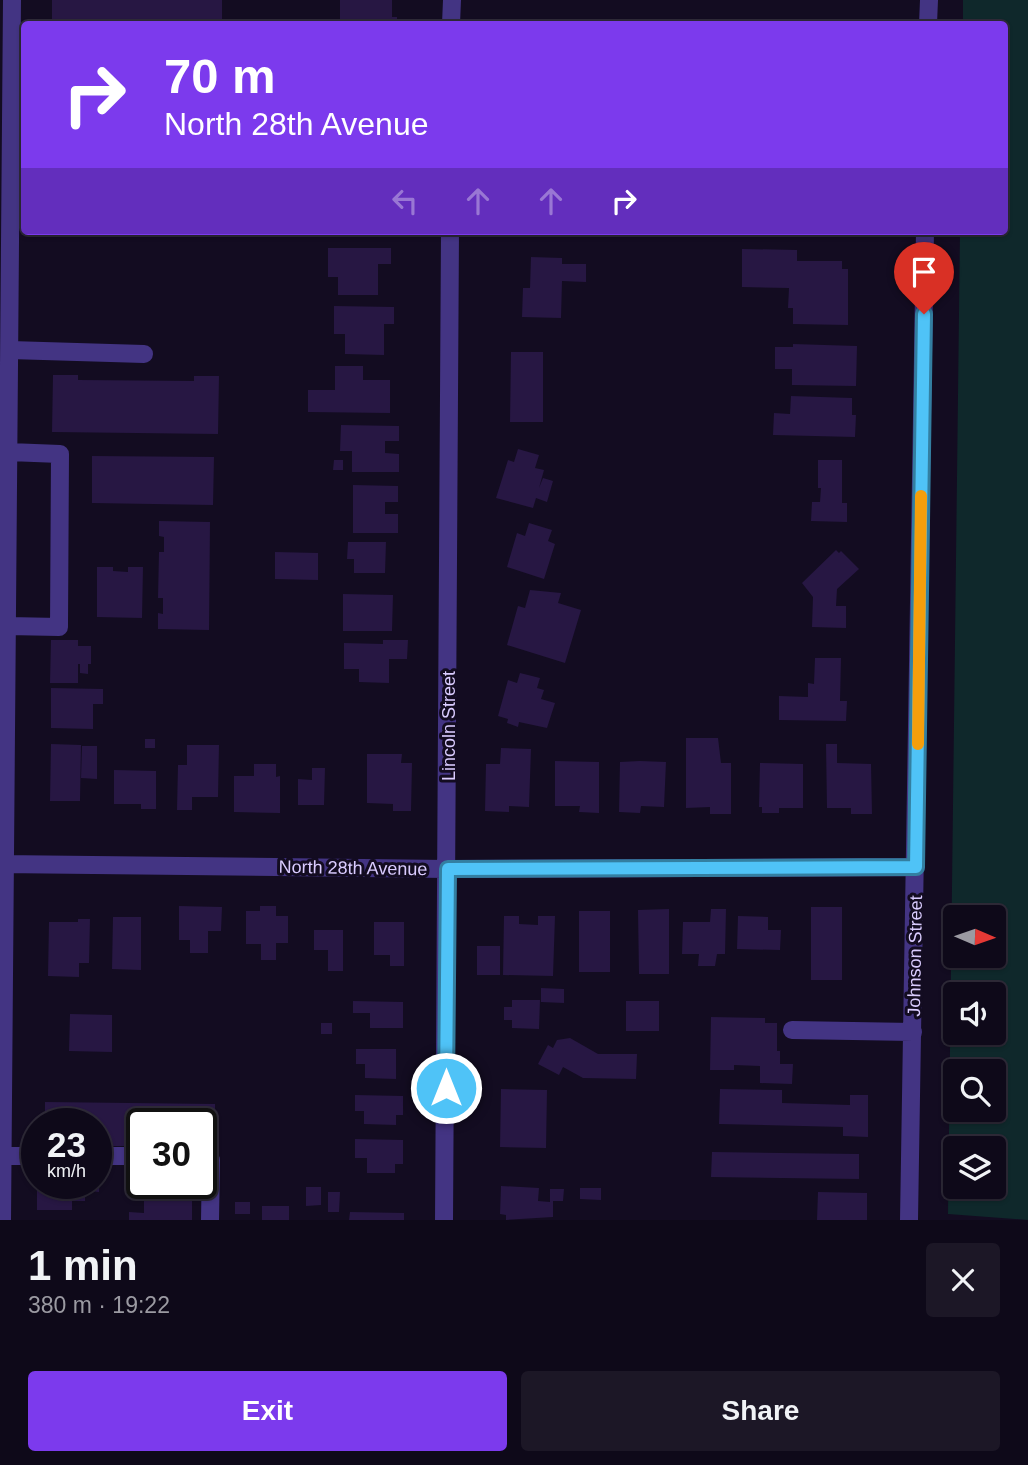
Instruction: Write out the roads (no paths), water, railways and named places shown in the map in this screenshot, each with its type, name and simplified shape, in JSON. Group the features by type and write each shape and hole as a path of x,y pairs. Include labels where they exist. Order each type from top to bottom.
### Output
{"street":[{"path":"2,1220 3,864 10,350 18,129 6,111 6,67 12,0"},
{"path":"451,21 452,0"},
{"path":"928,21 929,0"},
{"name":"Lincoln Street","path":"444,1220 450,235"},
{"name":"Johnson Street","path":"909,1220 925,235"},
{"path":"10,350 144,354"},
{"path":"8,626 58,626 60,454 9,452"},
{"name":"North 28th Avenue","path":"3,864 448,869 916,867"},
{"path":"792,1030 914,1032"},
{"path":"2,1157 21,1157"},
{"path":"210,1199 210,1220"}]}
